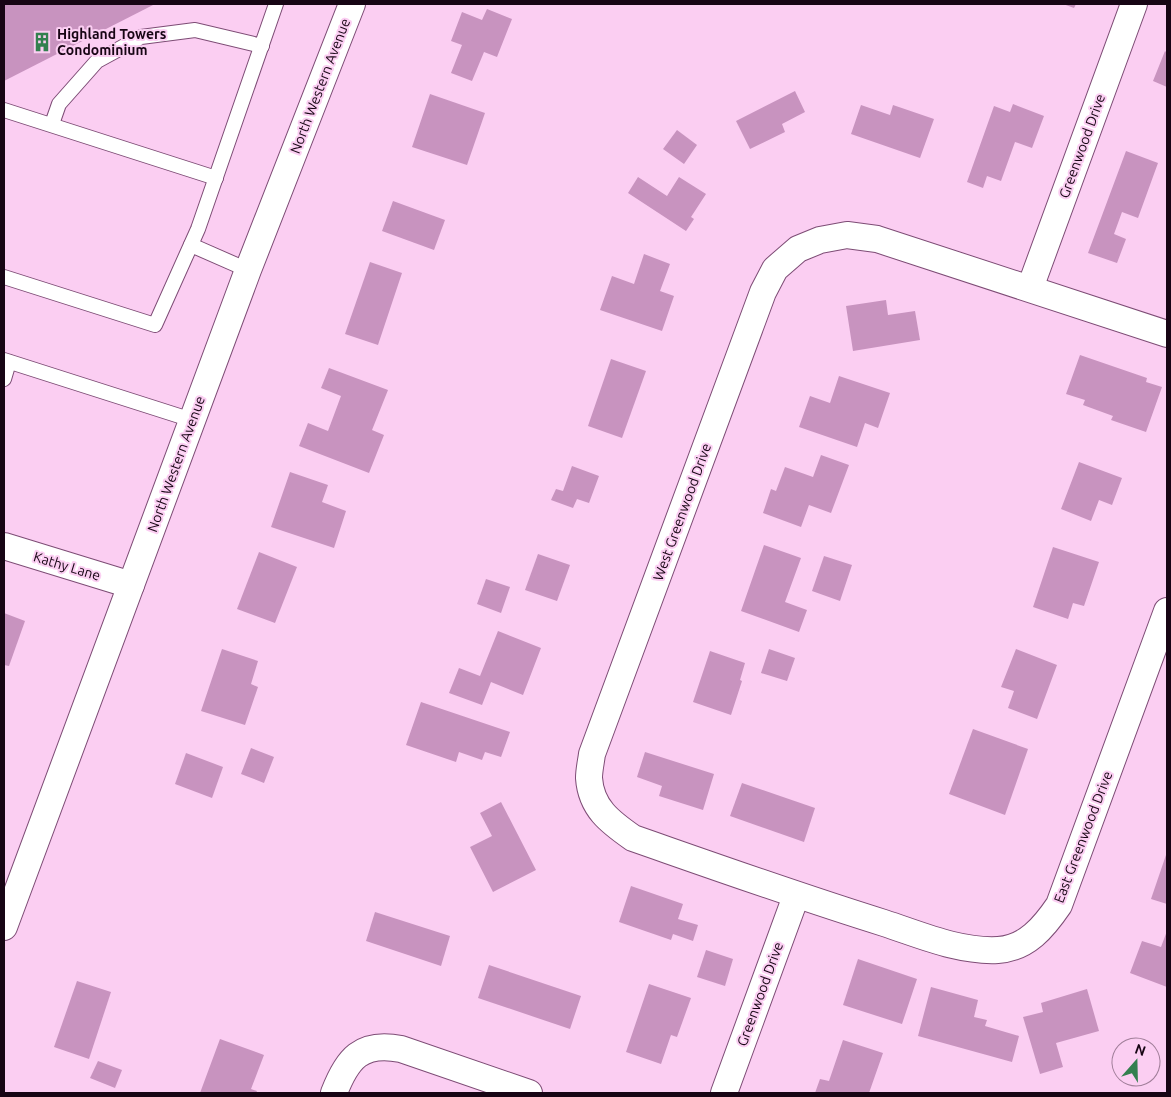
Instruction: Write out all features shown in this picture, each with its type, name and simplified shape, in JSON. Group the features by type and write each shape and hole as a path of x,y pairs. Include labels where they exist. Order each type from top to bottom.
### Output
{"street":[{"name":"North Western Avenue","path":"4,927 248,270 352,4"},
{"name":"Greenwood Drive","path":"1030,288 1134,4"},
{"name":"West Greenwood Drive","path":"796,896 633,838 610,822 594,802 589,778 592,754 763,292 775,269 798,249 820,240 847,235 877,239 1030,288"},
{"path":"1030,288 1167,334"},
{"name":"Kathy Lane","path":"4,546 131,585"},
{"name":"East Greenwood Drive","path":"796,896 962,947 999,950 1024,943 1043,928 1059,905 1167,611"},
{"name":"Greenwood Drive","path":"724,1093 796,896"},
{"path":"334,1093 340,1077 351,1061 364,1050 385,1046 400,1049 529,1093"}],"lane":[{"path":"4,277 155,325 191,245 276,4"},
{"path":"52,124 59,104 96,61 141,37 195,30 262,46"},
{"path":"4,110 216,178"},
{"path":"191,245 248,270"},
{"path":"4,379 6,361 192,420"}],"building":[{"name":"Highland Towers Condominium","path":"4,4 155,4 4,81"},
{"path":"1063,4 1076,4 1074,8"},
{"path":"487,9 512,19 497,57 484,52 472,81 451,73 462,45 451,41 462,12 482,20"},
{"path":"1165,51 1167,53 1167,87 1153,81"},
{"path":"795,91 805,112 782,124 785,132 750,149 736,121"},
{"path":"430,94 485,113 467,165 412,147"},
{"path":"1013,104 1044,116 1032,148 1015,142 1001,181 987,176 983,188 967,182 994,106 1010,112"},
{"path":"861,105 890,115 893,105 934,119 920,158 851,134"},
{"path":"677,130 697,145 684,164 663,149"},
{"path":"1126,151 1158,163 1138,218 1122,212 1114,234 1126,239 1117,263 1088,253"},
{"path":"638,177 667,196 679,177 706,194 691,217 694,219 686,231 628,193"},
{"path":"393,201 445,220 434,250 382,231"},
{"path":"644,254 670,264 660,291 674,296 662,331 600,310 612,276 634,284"},
{"path":"370,262 402,273 378,345 345,334"},
{"path":"886,300 888,315 915,311 920,340 853,351 846,306"},
{"path":"1080,355 1147,378 1146,382 1162,387 1146,432 1111,420 1113,416 1083,405 1085,400 1066,394"},
{"path":"611,359 646,371 622,438 588,426"},
{"path":"329,368 388,390 372,430 384,435 369,473 299,446 308,423 328,431 341,396 321,388"},
{"path":"839,376 890,393 878,428 865,423 857,447 799,427 810,396 830,403"},
{"path":"821,455 849,465 831,513 809,505 801,527 763,513 771,489 776,491 785,467 813,477"},
{"path":"1079,462 1122,478 1112,505 1099,500 1091,521 1061,509"},
{"path":"572,466 599,476 589,503 577,499 573,508 551,500 556,489 563,491"},
{"path":"290,472 328,485 322,502 346,511 334,548 271,527"},
{"path":"764,545 801,558 785,602 807,610 799,632 741,611"},
{"path":"1053,547 1099,562 1084,606 1073,603 1068,619 1033,607"},
{"path":"259,552 297,567 275,623 237,609"},
{"path":"538,554 570,565 557,601 525,590"},
{"path":"824,556 852,565 840,601 812,591"},
{"path":"486,579 510,587 501,613 477,604"},
{"path":"4,613 25,621 9,666 4,665"},
{"path":"498,631 541,648 523,695 491,682 482,705 449,693 459,668 480,676"},
{"path":"222,649 258,661 251,684 258,687 245,725 201,711"},
{"path":"769,649 795,658 787,681 761,673"},
{"path":"1016,649 1057,665 1037,719 1008,708 1014,691 1001,687"},
{"path":"710,651 745,663 740,680 742,681 731,715 693,702"},
{"path":"421,702 510,732 501,757 485,752 482,760 459,752 456,762 406,745"},
{"path":"973,729 1028,749 1005,815 949,794"},
{"path":"251,748 274,757 264,783 241,774"},
{"path":"645,752 714,774 703,810 659,796 662,786 637,777"},
{"path":"186,753 223,767 212,798 175,784"},
{"path":"742,783 815,808 804,842 730,816"},
{"path":"501,802 536,870 493,892 470,847 492,836 480,813"},
{"path":"1167,852 1167,904 1151,899"},
{"path":"631,886 683,904 678,919 698,925 693,941 673,934 671,940 619,922"},
{"path":"375,912 450,936 441,966 366,941"},
{"path":"1167,931 1167,987 1130,973 1142,941 1161,947"},
{"path":"706,950 733,959 725,986 697,977"},
{"path":"858,959 917,979 902,1024 843,1005"},
{"path":"489,965 581,996 570,1029 478,998"},
{"path":"77,981 111,992 89,1059 54,1047"},
{"path":"649,984 691,998 677,1037 671,1035 661,1064 626,1052"},
{"path":"931,987 978,1000 974,1017 987,1020 985,1026 1019,1036 1012,1062 918,1036"},
{"path":"1087,989 1099,1031 1056,1043 1063,1067 1040,1074 1023,1017 1043,1012 1041,1003"},
{"path":"220,1039 264,1055 251,1089 257,1091 256,1093 200,1093"},
{"path":"843,1040 883,1053 869,1093 815,1093 820,1079 829,1081"},
{"path":"98,1061 122,1070 115,1088 90,1078"}],"place":[{"name":"Highland Towers Condominium","path":"42,42"}]}
